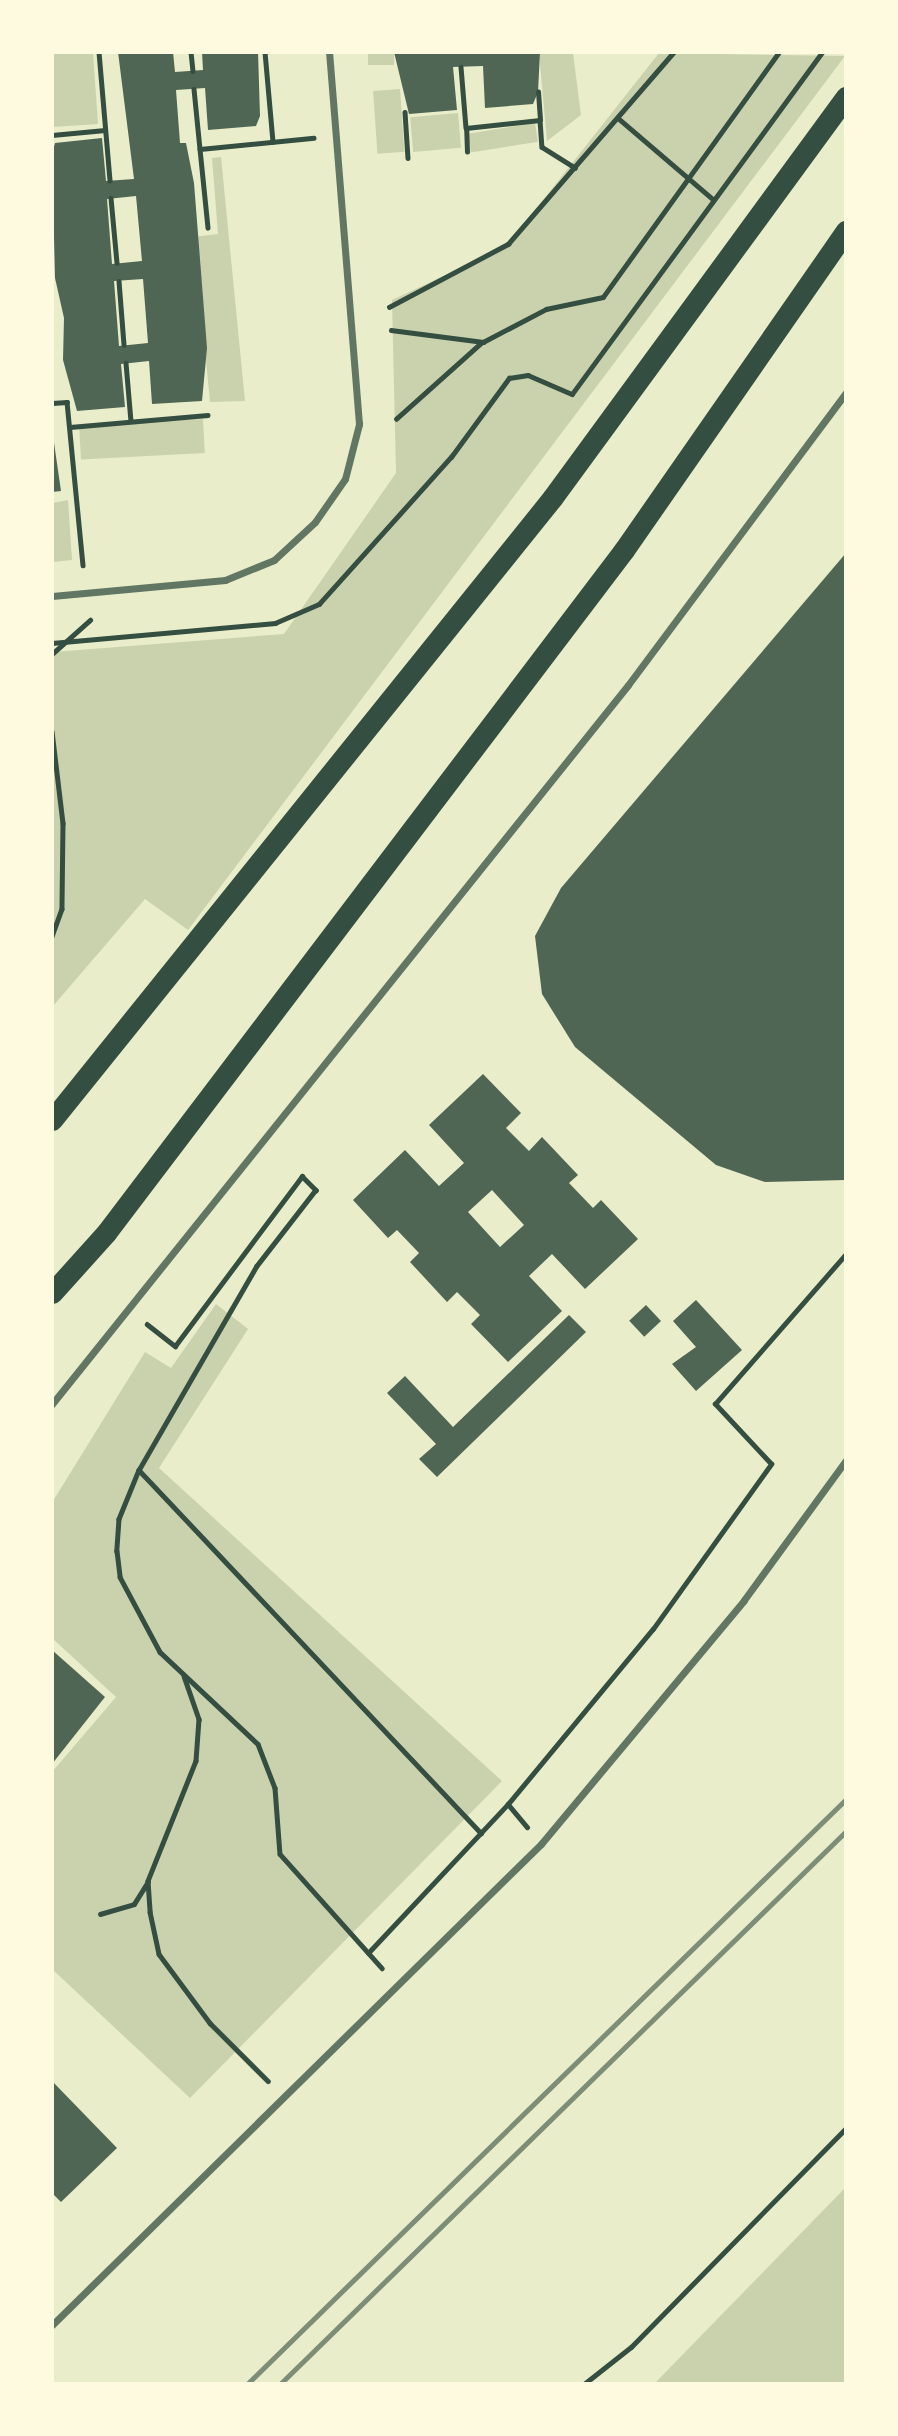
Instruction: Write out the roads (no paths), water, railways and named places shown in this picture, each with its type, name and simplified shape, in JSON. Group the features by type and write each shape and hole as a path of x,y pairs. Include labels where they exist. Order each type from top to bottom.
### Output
{"highway":[{"path":"52,1120 553,497 845,97"},
{"path":"52,1313 106,1233 624,550 845,230"},
{"path":"52,1293 106,1233"}],"street":[{"path":"52,596 225,580 274,559 315,522 345,478 359,424 329,52"},
{"path":"52,1404 619,696 845,392"},
{"path":"52,2325 541,1844 744,1600 845,1460"}],"railway":[{"path":"247,2384 846,1799"},
{"path":"280,2384 846,1831"}]}
